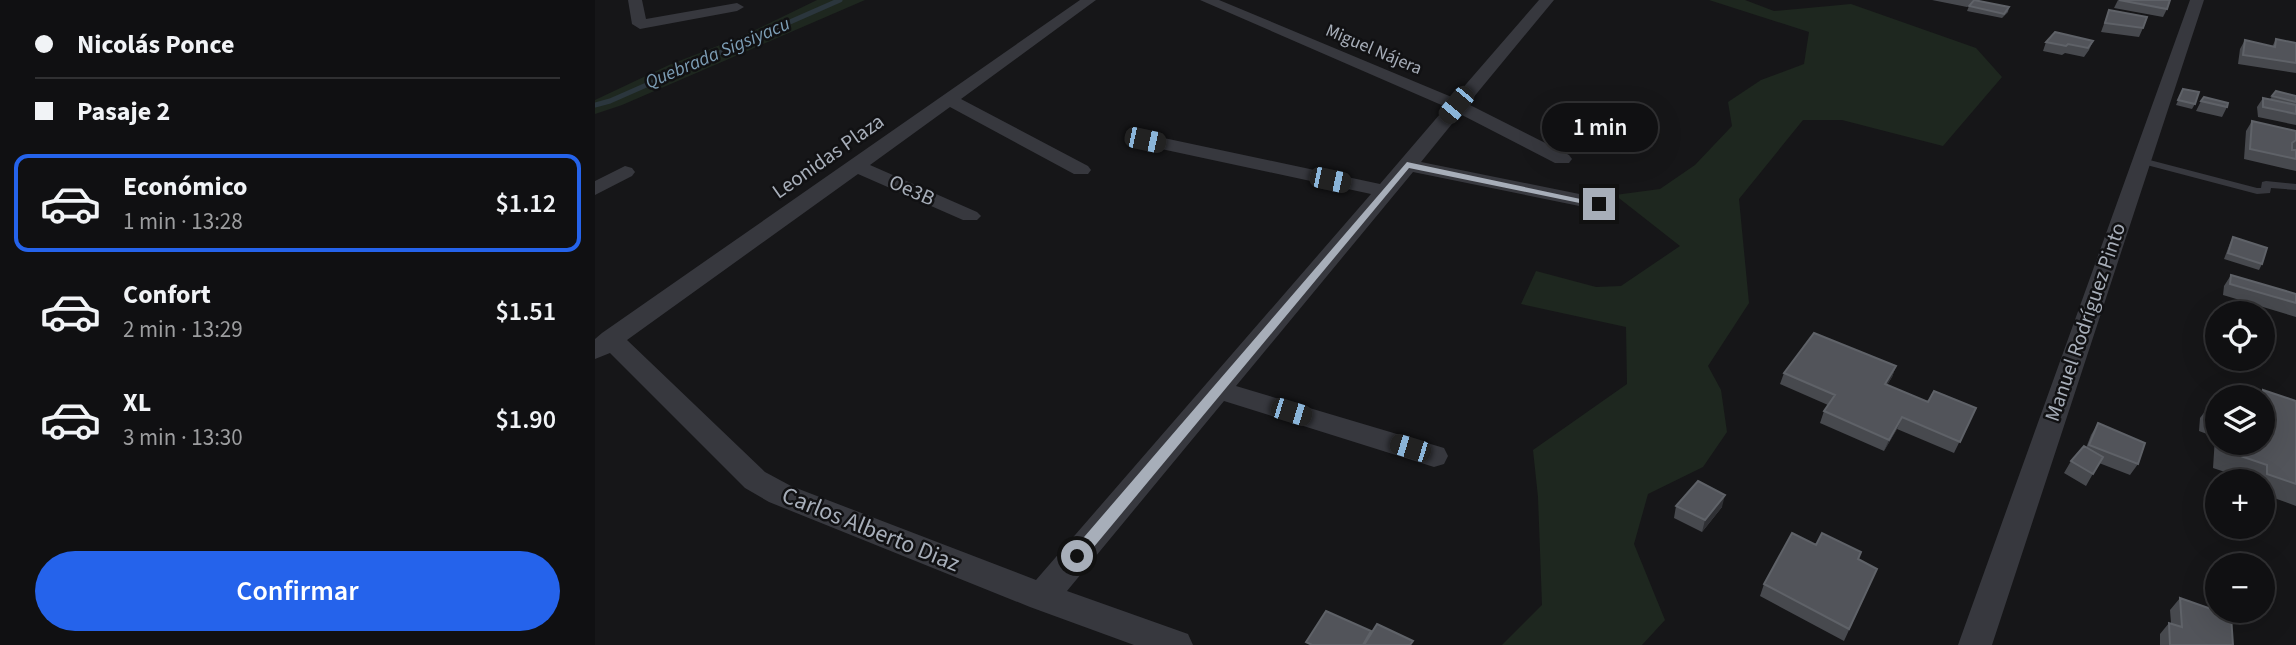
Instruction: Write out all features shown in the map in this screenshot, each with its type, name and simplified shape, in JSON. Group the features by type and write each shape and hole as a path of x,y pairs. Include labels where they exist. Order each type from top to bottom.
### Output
{"street":[{"path":"635,0 640,24 737,7"},
{"name":"Leonidas Plaza","path":"603,345 1089,0"},
{"name":"Miguel Nájera","path":"1207,0 1249,12 1456,105 1562,159"},
{"path":"1042,597 1219,390 1383,191 1548,0"},
{"name":"Manuel Rodríguez Pinto","path":"1975,645 2197,0"},
{"path":"948,99 1081,170"},
{"path":"1145,140 1383,191"},
{"name":"Oe3B","path":"854,165 970,216"},
{"path":"1407,165 1599,204"},
{"path":"595,189 625,172"},
{"name":"Carlos Alberto Diaz","path":"603,345 755,480 767,487 1042,597 1176,645"},
{"path":"1219,390 1434,456"}],"lane":[{"path":"2142,162 2257,191 2266,191 2266,184 2272,183 2296,187"}],"shaded area":[{"path":"817,0 865,0 622,105 595,114 595,100 669,65 743,36"},
{"path":"1709,0 1745,0 1774,11 1851,4 1976,48 2002,77 1943,146 1842,120 1803,120 1739,199 1749,303 1708,366 1721,390 1727,432 1703,467 1648,494 1634,544 1665,620 1642,645 1502,645 1542,605 1538,497 1533,450 1627,384 1626,327 1521,304 1536,271 1596,287 1621,286 1680,246 1615,195 1660,189 1695,165 1732,126 1728,102 1761,80 1804,64 1809,32"}],"building":[{"path":"1974,0 2009,7 2004,14 1969,6"},
{"path":"2119,0 2170,0 2167,9"},
{"path":"2109,10 2147,17 2143,28 2105,23"},
{"path":"2055,32 2093,41 2088,48 2046,42"},
{"path":"2276,39 2296,43 2296,63 2243,55 2245,40 2275,47"},
{"path":"2183,89 2199,92 2195,104 2178,100"},
{"path":"2276,91 2296,96 2296,102 2272,96"},
{"path":"2204,97 2228,103 2227,107 2201,101"},
{"path":"2263,98 2296,105 2296,114 2263,107"},
{"path":"2252,121 2296,131 2292,150 2296,150 2296,159 2250,149"},
{"path":"2233,237 2267,248 2262,264 2228,253"},
{"path":"2231,275 2296,294 2296,303 2230,284"},
{"path":"1814,333 1896,366 1885,384 1928,402 1934,391 1976,408 1960,442 1902,417 1889,440 1824,411 1835,395 1784,373"},
{"path":"2275,394 2296,401 2296,484 2275,477 2275,469 2267,469 2267,465 2238,455 2275,455"},
{"path":"2098,423 2145,443 2138,464 2089,445"},
{"path":"2084,446 2103,457 2093,474 2071,461"},
{"path":"1698,481 1725,495 1705,520 1676,506"},
{"path":"1792,533 1816,545 1822,533 1861,552 1858,559 1877,569 1849,629 1764,584"},
{"path":"2180,598 2205,607 2205,623 2231,623 2233,645 2170,645 2169,623 2182,627"},
{"path":"1326,611 1371,631 1363,645 1312,645 1306,642"},
{"path":"1377,624 1413,641 1410,645 1364,645"}],"waterway":[{"name":"Quebrada Sigsiyacu","path":"595,105 610,101 840,0"}],"route":[{"path":"1077,556 1407,165 1599,204"}]}
